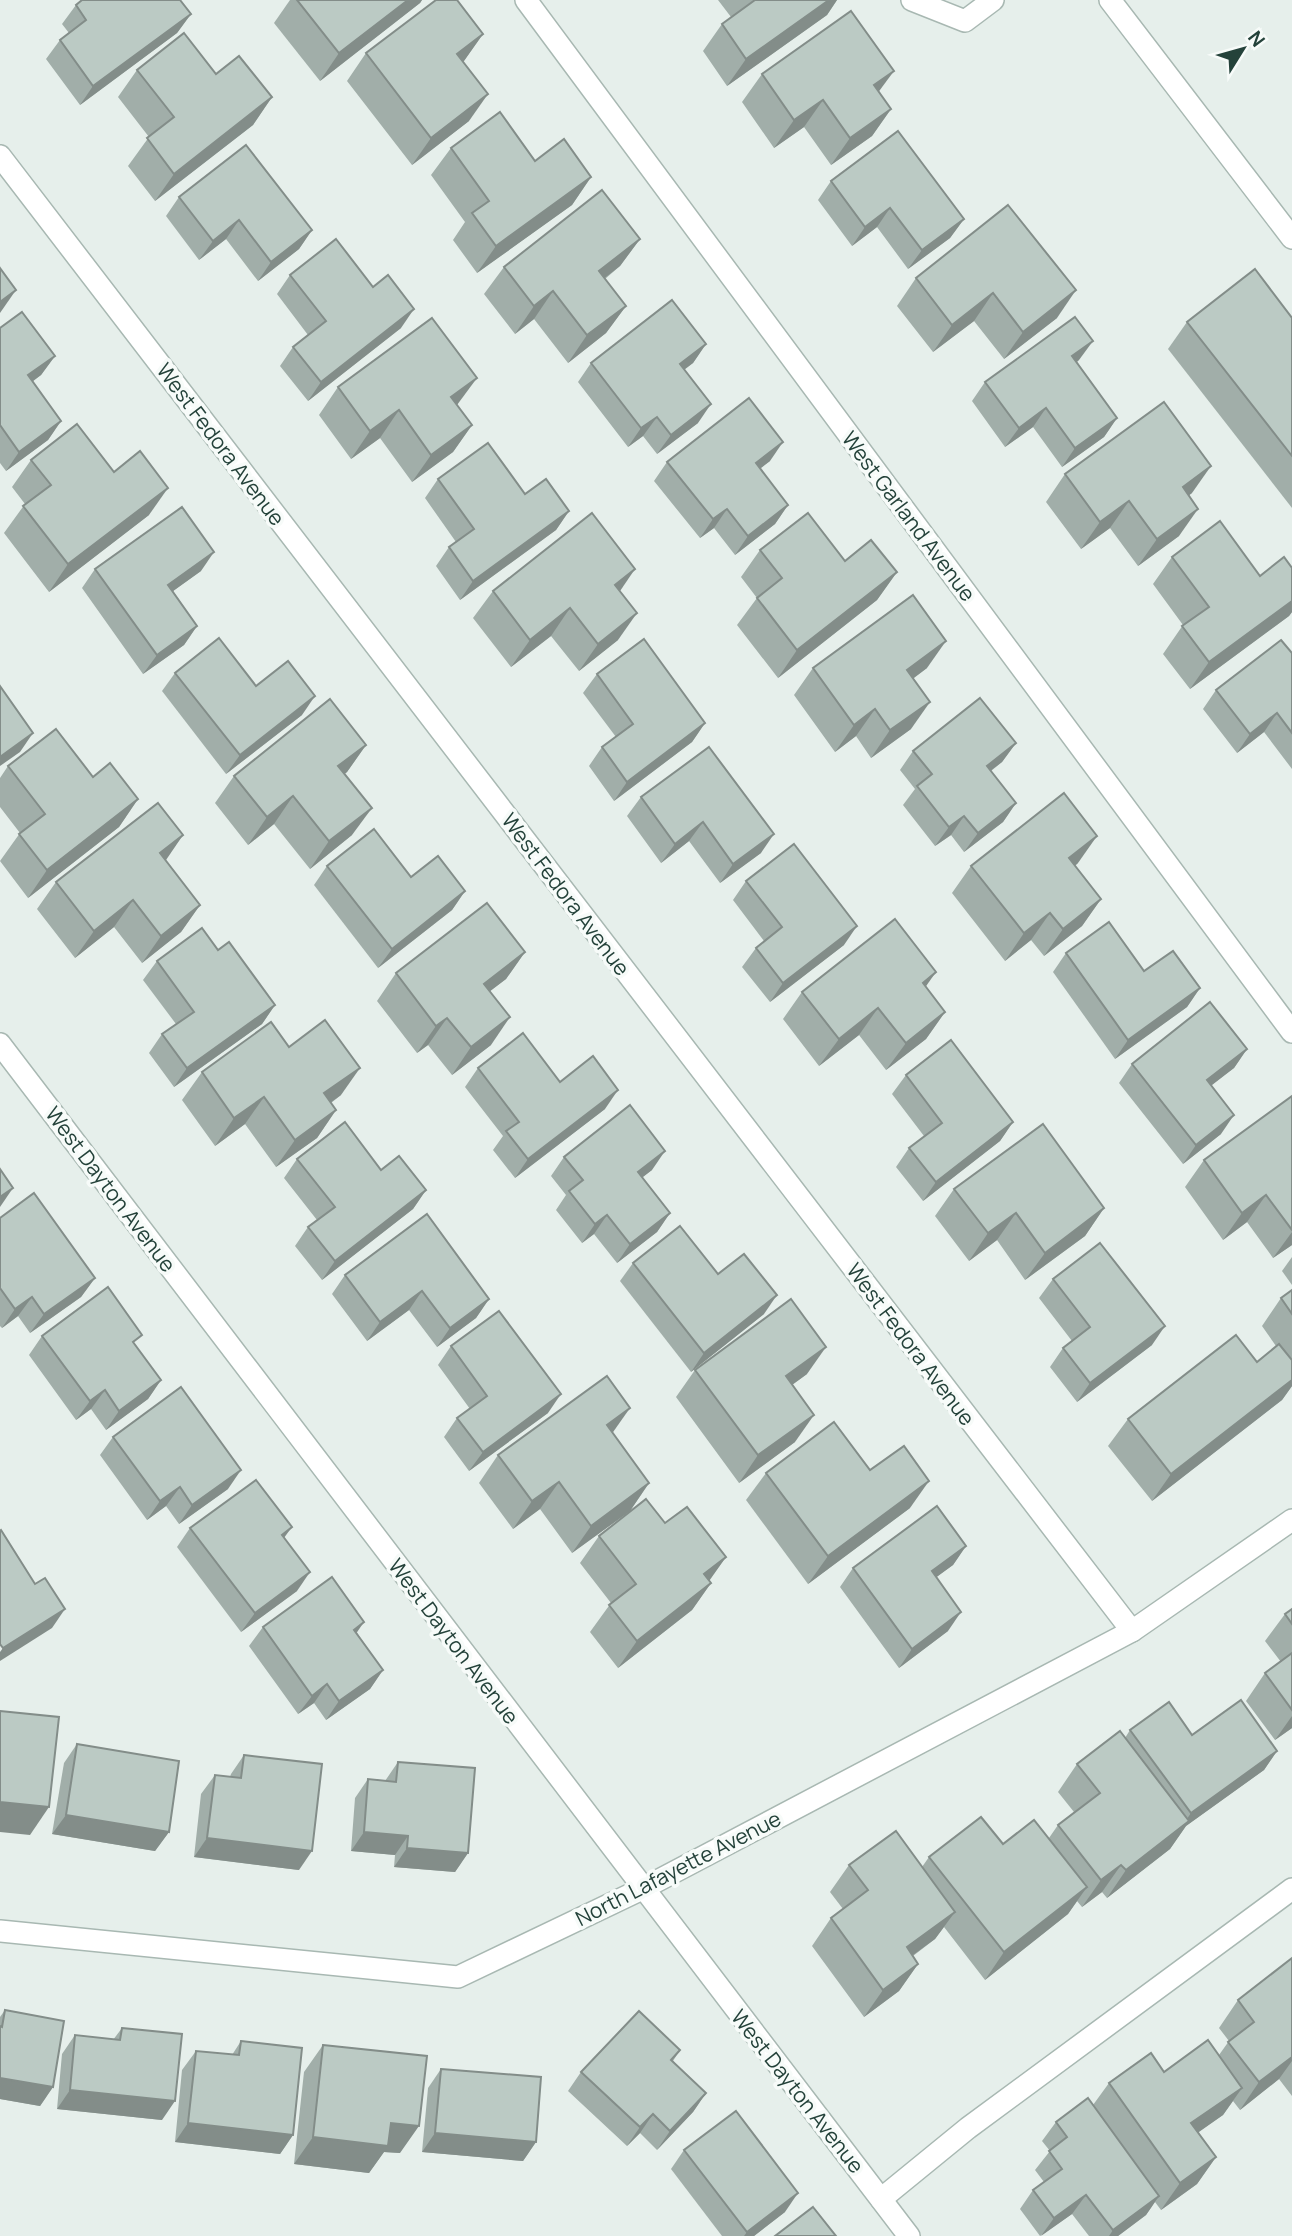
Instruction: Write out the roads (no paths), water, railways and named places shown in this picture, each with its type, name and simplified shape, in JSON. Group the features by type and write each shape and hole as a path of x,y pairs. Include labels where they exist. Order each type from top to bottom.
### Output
{"street":[{"name":"West Garland Avenue","path":"526,0 1292,1032"},
{"path":"912,0 965,21 993,0"},
{"path":"1110,0 1292,238"},
{"name":"West Fedora Avenue","path":"0,156 1132,1631"},
{"name":"West Dayton Avenue","path":"0,1044 909,2236"},
{"name":"North Lafayette Avenue","path":"0,1931 458,1977 642,1889 1132,1631 1292,1520"},
{"path":"881,2199 968,2128 1292,1889"}]}
